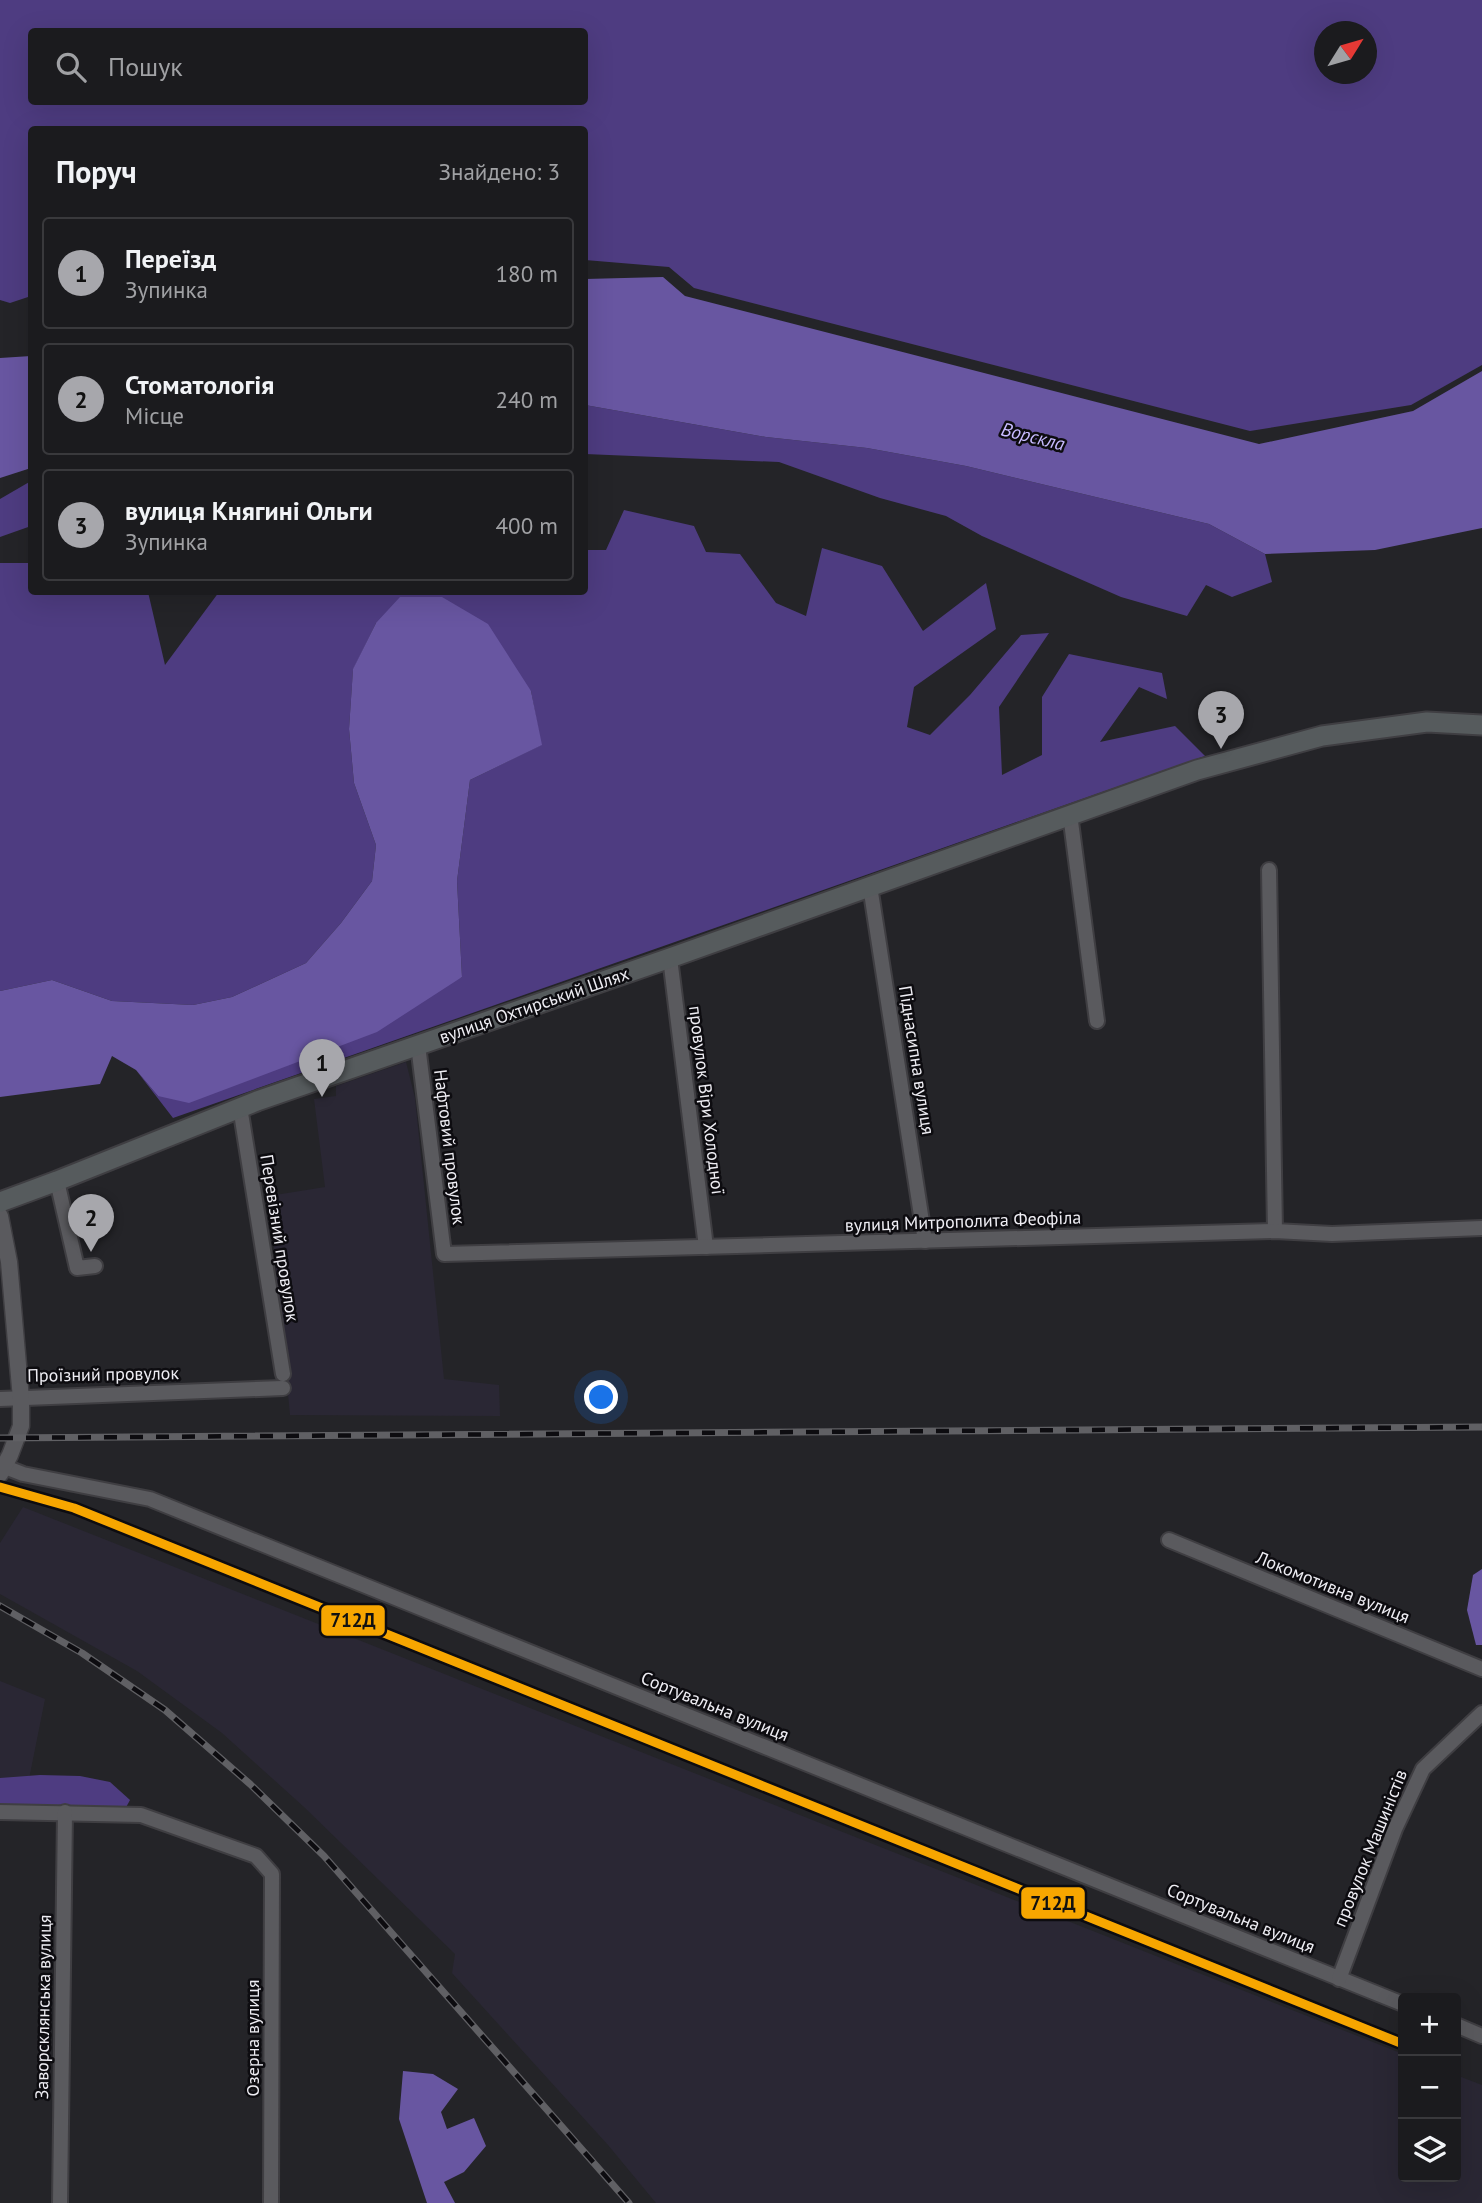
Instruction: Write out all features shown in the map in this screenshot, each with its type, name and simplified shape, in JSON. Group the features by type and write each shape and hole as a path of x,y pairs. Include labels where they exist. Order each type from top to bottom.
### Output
{"main road":[{"name":"вулиця Охтирський Шлях","path":"0,1202 240,1107 670,958 1197,769 1322,736 1427,722 1482,725"}],"street":[{"path":"1070,814 1097,1021"},
{"path":"1269,870 1275,1231"},
{"name":"Піднасипна вулиця","path":"870,886 925,1241"},
{"name":"провулок Віри Холодної","path":"670,958 706,1247"},
{"name":"Нафтовий провулок","path":"418,1045 444,1254"},
{"name":"Перевізний провулок","path":"240,1107 283,1381"},
{"path":"57,1181 77,1268 95,1266"},
{"name":"Проїзний провулок","path":"0,1216 9,1262 21,1399 283,1381"},
{"name":"вулиця Митрополита Феофіла","path":"444,1254 1275,1231 1332,1234 1482,1228"},
{"path":"0,1399 21,1399 21,1426 2,1471"},
{"name":"Сортувальна вулиця","path":"2,1471 150,1499 1398,2002"},
{"name":"Локомотивна вулиця","path":"1169,1540 1482,1669"},
{"name":"провулок Машиністів","path":"1339,1979 1395,1829 1423,1769 1482,1713"},
{"path":"0,1812 65,1812"},
{"name":"Озерна вулиця","path":"65,1812 141,1815 256,1856 272,1874 271,2203"},
{"name":"Заворсклянська вулиця","path":"60,2203 65,1812"},
{"path":"1461,2027 1482,2036"}],"shaded area":[{"path":"0,0 1482,0 1482,365 1411,405 1250,431 694,288 669,267 588,260 588,126 28,126 28,297 10,303 0,300"},
{"path":"588,406 766,437 867,448 966,466 1209,524 1265,554 1272,582 1232,597 1206,585 1187,616 1121,597 982,536 946,516 880,498 779,462 588,454"},
{"path":"28,483 28,527 0,537 0,499"},
{"path":"624,510 694,526 706,552 740,554 776,603 806,616 822,548 882,566 923,631 986,583 996,629 914,687 907,727 930,735 970,695 1021,635 1049,633 999,707 1002,775 1042,755 1042,697 1069,654 1162,673 1167,699 1139,687 1100,742 1175,726 1205,756 173,1118 136,1070 158,1096 462,977 457,881 470,780 541,745 531,691 376,623 353,670 349,729 354,783 376,845 372,881 341,923 306,963 232,997 193,1005 112,1001 52,980 0,991 0,563 28,563 28,595 149,595 165,665 217,595 588,595 588,550 606,550"},
{"path":"406,1062 415,1098 444,1379 499,1385 500,1416 290,1415 269,1196 325,1187 314,1099 336,1096 336,1086"},
{"path":"23,1507 1398,2052 1398,2182 1461,2182 1461,2077 1482,2085 1482,2203 656,2203 608,2145 452,1973 455,1954 304,1807 222,1733 137,1671 0,1594 0,1543"},
{"path":"0,1681 45,1699 24,1804 0,1803"},
{"path":"80,1776 110,1782 130,1800 124,1811 0,1808 0,1778"}],"water":[{"name":"Ворскла","path":"663,277 685,296 1259,444 1413,411 1482,371 1482,528 1375,550 1265,554 1209,524 966,466 867,448 766,437 588,406 588,279"},
{"path":"28,356 28,469 0,478 0,358"},
{"path":"400,597 442,597 488,624 531,691 542,745 470,780 457,881 462,977 377,1032 189,1103 158,1096 136,1070 112,1056 100,1084 0,1097 0,991 52,980 112,1001 193,1005 232,997 306,963 341,923 372,881 376,845 354,783 349,729 353,669 376,623"},
{"path":"1482,1569 1482,1645 1476,1645 1467,1610 1473,1575"},
{"path":"403,2071 433,2074 458,2089 441,2112 447,2129 474,2118 486,2146 464,2172 444,2182 455,2203 427,2203 399,2119"}],"railway":[{"path":"0,1438 1482,1427"},
{"path":"0,1606 82,1653 165,1710 250,1784 324,1856 629,2203"}],"transit line":[{"name":"712Д","path":"0,1487 74,1508 1398,2042"}],"place":[{"name":"вулиця Княгині Ольги","path":"1221,749"},
{"name":"Переїзд","path":"322,1097"},
{"name":"Стоматологія","path":"91,1252"}]}
